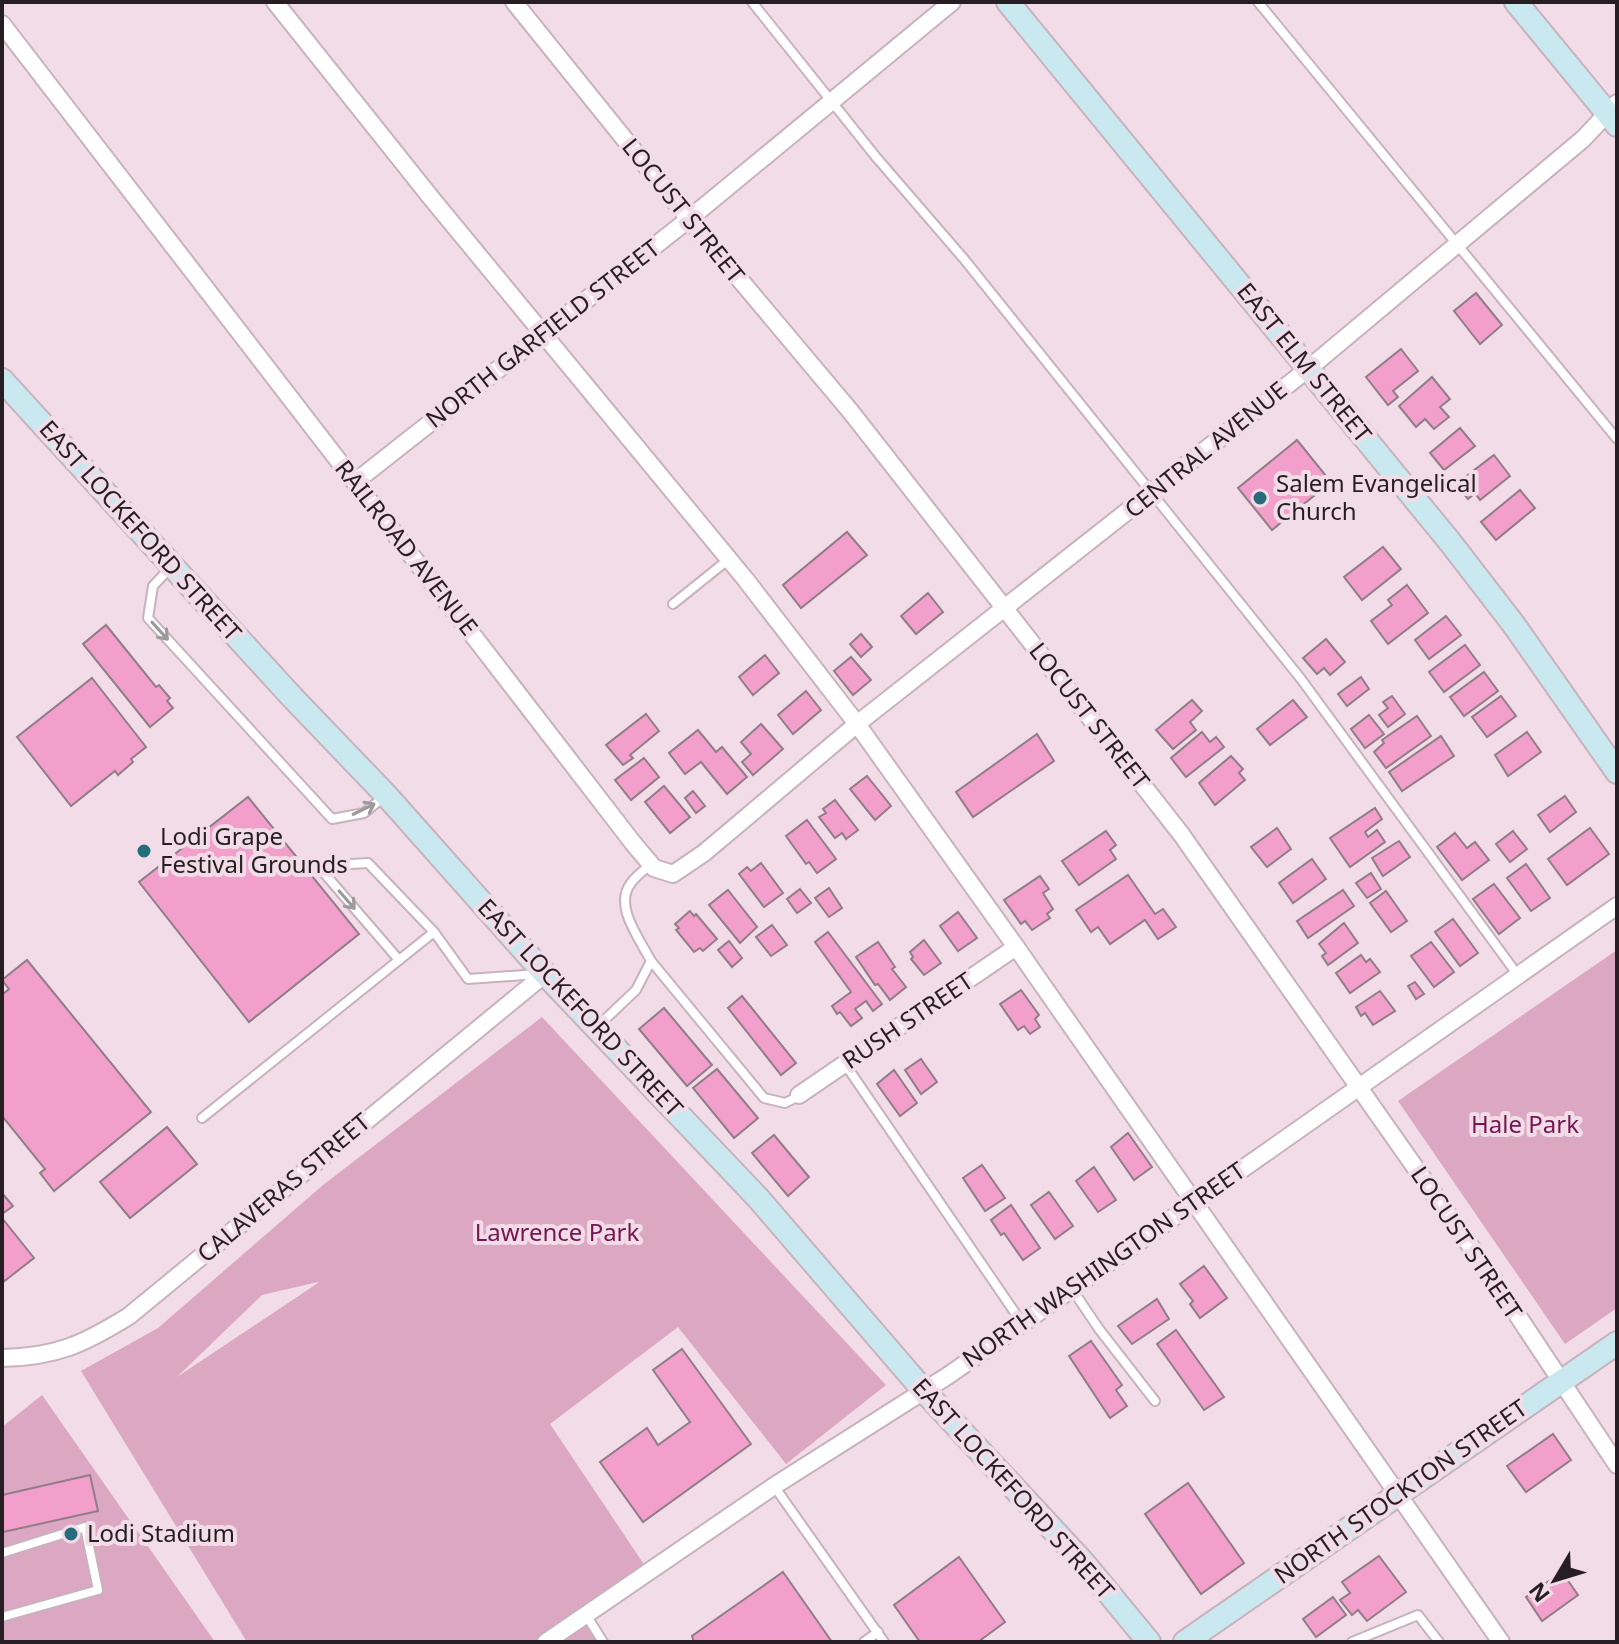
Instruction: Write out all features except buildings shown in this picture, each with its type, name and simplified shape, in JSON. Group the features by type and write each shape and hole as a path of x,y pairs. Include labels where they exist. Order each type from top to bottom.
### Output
{"street":[{"path":"275,2 729,559 857,724 1501,1642"},
{"name":"LOCUST STREET","path":"514,2 689,219 851,412 1181,834 1490,1274 1617,1465"},
{"name":"NORTH GARFIELD STREET","path":"355,482 689,219 952,2"},
{"name":"EAST ELM STREET","path":"1008,2 1514,625 1617,772"},
{"path":"1516,2 1614,113"},
{"name":"RAILROAD AVENUE","path":"2,24 651,864"},
{"name":"CENTRAL AVENUE","path":"857,724 1308,369 1614,113"},
{"name":"EAST LOCKEFORD STREET","path":"2,380 386,795 545,974 758,1198 924,1391 1083,1562 1149,1642"},
{"path":"651,864 654,868 673,874 704,853 857,724"},
{"name":"NORTH WASHINGTON STREET","path":"546,1642 774,1486 924,1391 1617,906"},
{"name":"RUSH STREET","path":"799,1095 1016,947"},
{"name":"CALAVERAS STREET","path":"2,1358 25,1358 58,1352 91,1340 129,1316 545,974"},
{"name":"NORTH STOCKTON STREET","path":"1185,1642 1617,1343"}],"lane":[{"path":"752,2 1154,493 1301,679 1517,974"},
{"path":"1258,2 1617,439"},
{"path":"673,604 729,559"},
{"path":"172,566 153,586 148,618 332,819 364,813 386,795"},
{"path":"399,960 318,866 368,863 434,932 468,979 545,974"},
{"path":"651,864 629,884 624,899 627,915 651,961 764,1098 785,1103 799,1095"},
{"path":"202,1118 434,932"},
{"path":"596,1028 636,990 651,961"},
{"path":"845,1064 1022,1323"},
{"path":"1072,1288 1155,1401"},
{"path":"774,1486 884,1642"},
{"path":"2,1553 85,1527 98,1590 2,1617"},
{"path":"586,1615 603,1642"},
{"path":"1352,1642 1418,1615 1439,1642"},
{"path":"864,1642 878,1632"}],"green space":[{"name":"Hale Park","path":"1617,950 1617,1308 1565,1344 1398,1101"},
{"name":"Lawrence Park","path":"542,1017 886,1385 786,1464 678,1327 550,1424 649,1572 588,1617 605,1642 247,1642 81,1371 158,1328 323,1185","holes":["318,1283 177,1377 262,1295"]},
{"name":"Lodi Stadium","path":"42,1395 215,1642 2,1642 2,1427"}],"place":[{"name":"Salem Evangelical Church","path":"1260,498"},
{"name":"Lodi Grape Festival Grounds","path":"144,851"},
{"name":"Lodi Stadium","path":"71,1534"}]}
